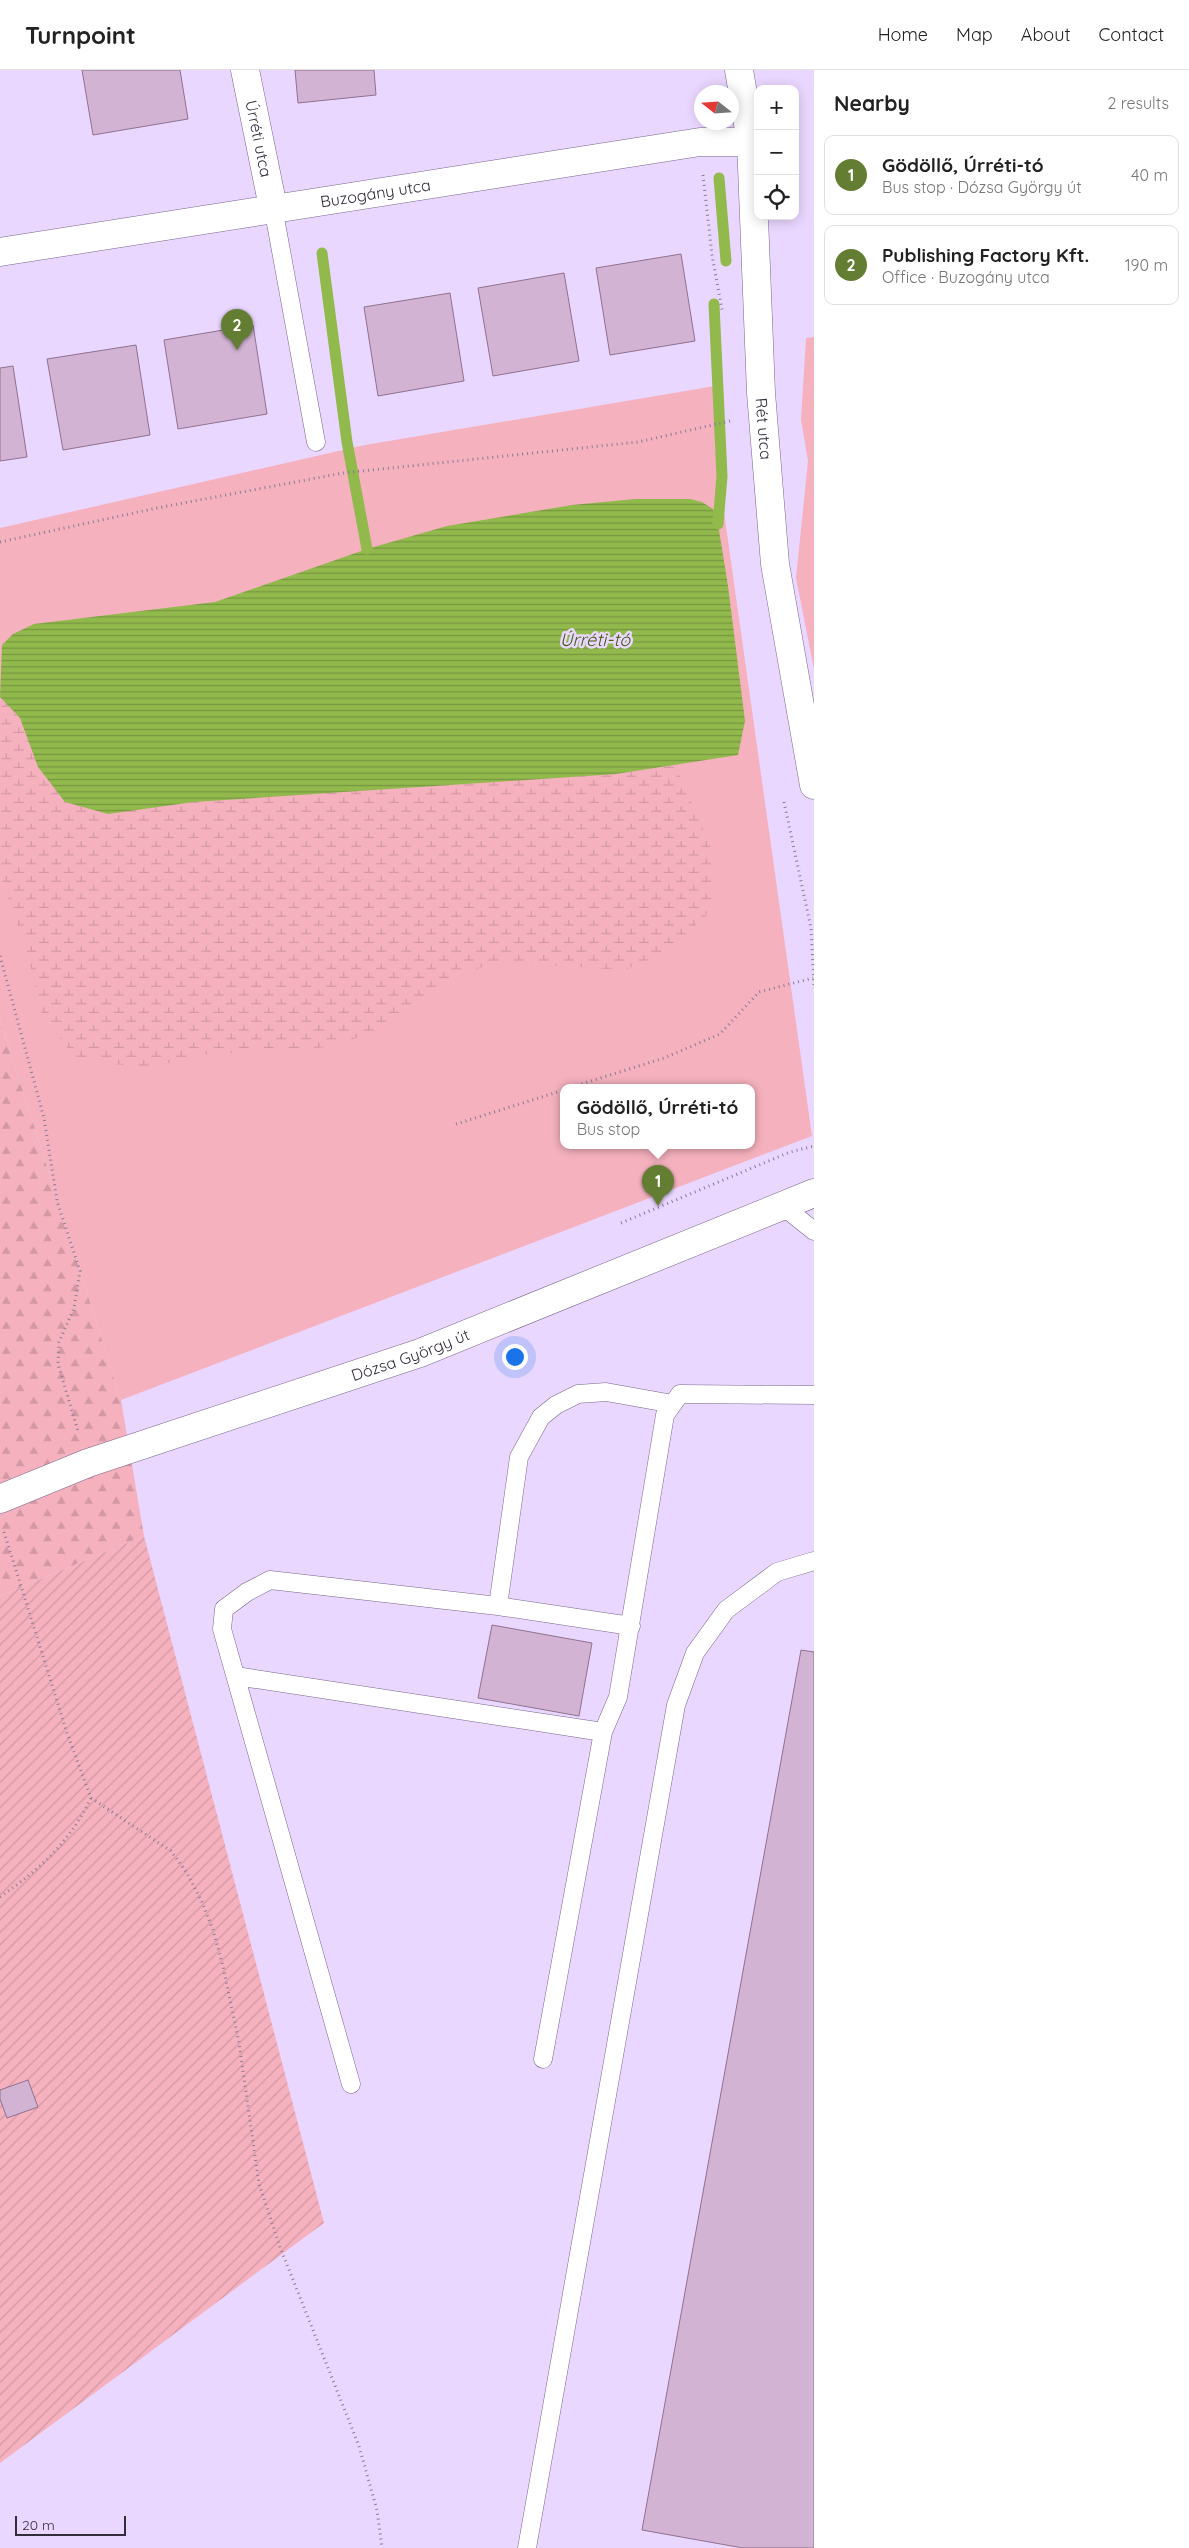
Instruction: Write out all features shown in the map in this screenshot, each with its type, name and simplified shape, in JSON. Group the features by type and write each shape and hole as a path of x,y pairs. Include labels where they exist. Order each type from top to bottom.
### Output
{"street":[{"name":"Úrréti utca","path":"245,70 273,208"},
{"name":"Rét utca","path":"739,70 751,142 761,393 775,564 810,744 814,785"},
{"name":"Buzogány utca","path":"0,252 700,142 751,142"},
{"name":"Dózsa György út","path":"0,1499 88,1462 420,1354 784,1207 814,1193"}],"lane":[{"path":"273,208 316,442"},
{"path":"784,1207 814,1231"},
{"path":"498,1606 519,1457 541,1417 556,1405 578,1394 606,1392 673,1404"},
{"path":"543,2059 603,1732 618,1696 665,1415 680,1394 814,1395"},
{"path":"527,2548 676,1706 695,1653 726,1610 777,1572 814,1559"},
{"path":"351,2084 222,1629 224,1609 247,1592 270,1580 498,1606 630,1626"},
{"path":"236,1676 603,1732"}],"path":[{"path":"0,542 157,508 343,473 638,442 728,421"},
{"path":"0,956 44,1118 57,1201 80,1271 74,1308 59,1342 58,1364 88,1462"},
{"path":"582,1084 664,1058 720,1034 758,992 813,978"},
{"path":"456,1124 560,1091"},
{"path":"621,1223 790,1152 814,1146"},
{"path":"2,1526 66,1733 91,1798 171,1851 187,1873 202,1902 224,1966 259,2184 280,2247 359,2446 376,2510 382,2548"},
{"path":"0,1896 53,1855 78,1825 91,1798"}],"green space":[{"path":"814,337 814,669 796,578 808,461 801,420 806,338"},
{"path":"715,386 715,448 812,1136 121,1400 0,1019 0,528 365,445"},
{"path":"0,697 20,718 38,768 65,802 108,814 194,802 616,774 675,765 710,844 712,896 706,916 663,954 624,970 497,962 444,980 391,1026 330,1047 200,1055 145,1069 74,1057 42,1015 26,948 0,875"},
{"path":"0,1019 121,1400 144,1536 0,1596"},
{"path":"144,1536 324,2223 0,2463 0,1596"}],"water":[{"name":"Úrréti-tó","path":"635,499 690,499 702,502 713,509 718,524 728,586 745,721 738,755 616,774 194,802 108,814 65,802 38,767 20,718 0,697 2,645 13,634 34,624 215,602 367,549 447,526 572,505"}],"building":[{"path":"82,70 180,70 188,119 93,135"},
{"path":"295,70 374,70 376,95 298,103"},
{"path":"681,254 695,341 610,355 596,268"},
{"path":"564,273 579,361 493,376 478,288"},
{"path":"450,293 464,381 378,396 364,307"},
{"path":"253,325 267,414 178,429 164,340"},
{"path":"136,345 150,435 63,450 47,359"},
{"path":"13,366 27,457 0,461 0,368"},
{"path":"492,1625 592,1643 579,1716 478,1698"},
{"path":"801,1650 814,1652 814,2548 743,2548 642,2530"},
{"path":"28,2080 38,2107 7,2118 0,2099 0,2090"}],"waterway":[{"path":"719,178 726,261"},
{"path":"322,253 347,442 367,549"},
{"path":"714,304 722,476 718,524"}],"place":[{"name":"Publishing Factory Kft.","path":"237,350"},
{"name":"Gödöllő, Úrréti-tó","path":"658,1206"}]}
